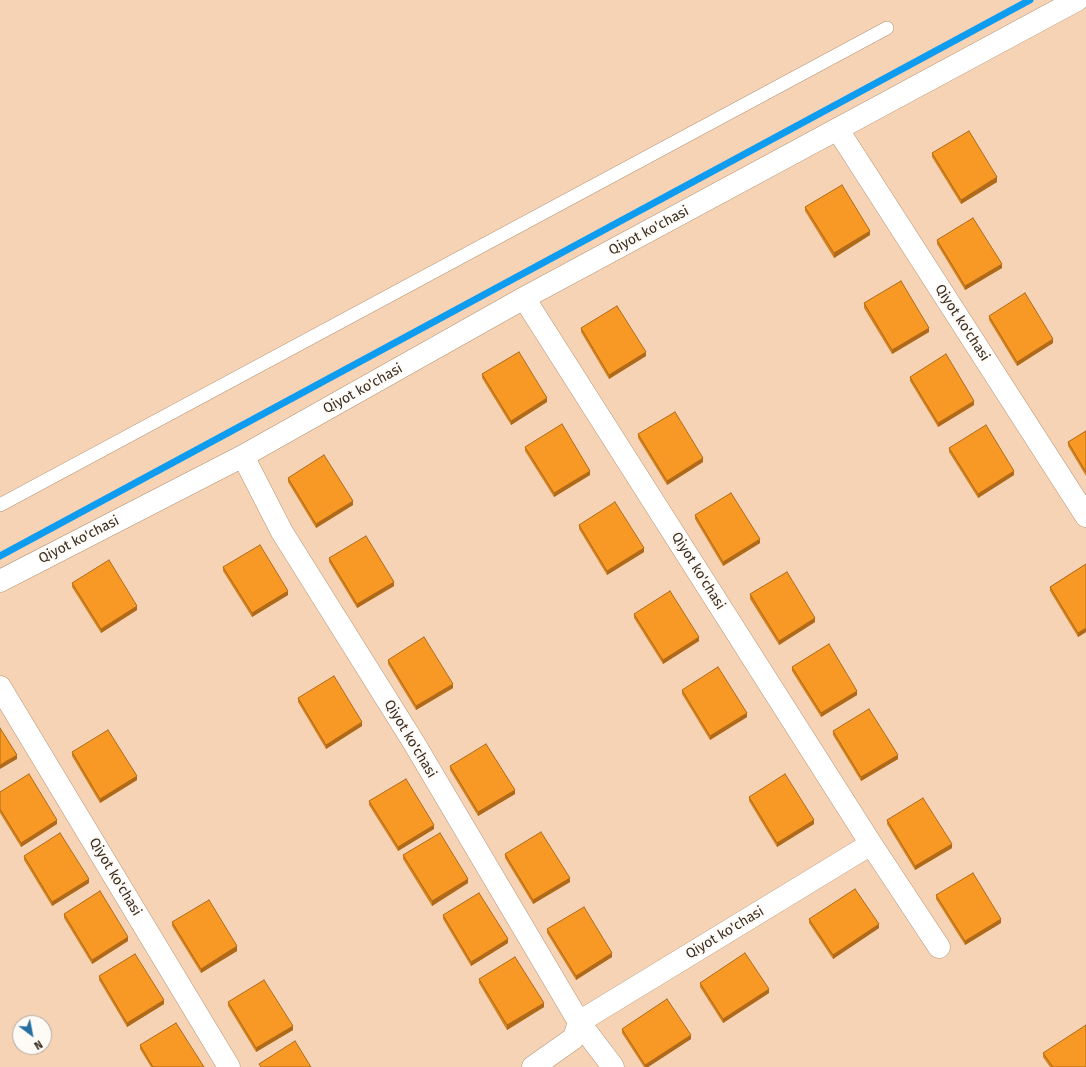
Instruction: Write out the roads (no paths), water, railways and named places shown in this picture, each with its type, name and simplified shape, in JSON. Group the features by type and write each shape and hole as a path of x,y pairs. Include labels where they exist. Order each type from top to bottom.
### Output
{"street":[{"name":"Qiyot ko'chasi","path":"0,581 243,456 524,298 1077,0"},
{"name":"Qiyot ko'chasi","path":"838,130 1086,516"},
{"name":"Qiyot ko'chasi","path":"524,298 871,844 939,947"},
{"name":"Qiyot ko'chasi","path":"243,456 282,532 414,743 580,1022 871,844"},
{"name":"Qiyot ko'chasi","path":"0,687 229,1067"},
{"path":"533,1067 574,1038 580,1022"},
{"path":"580,1022 613,1067"}],"lane":[{"path":"0,505 887,28"}],"waterway":[{"path":"0,556 1030,0"}]}
